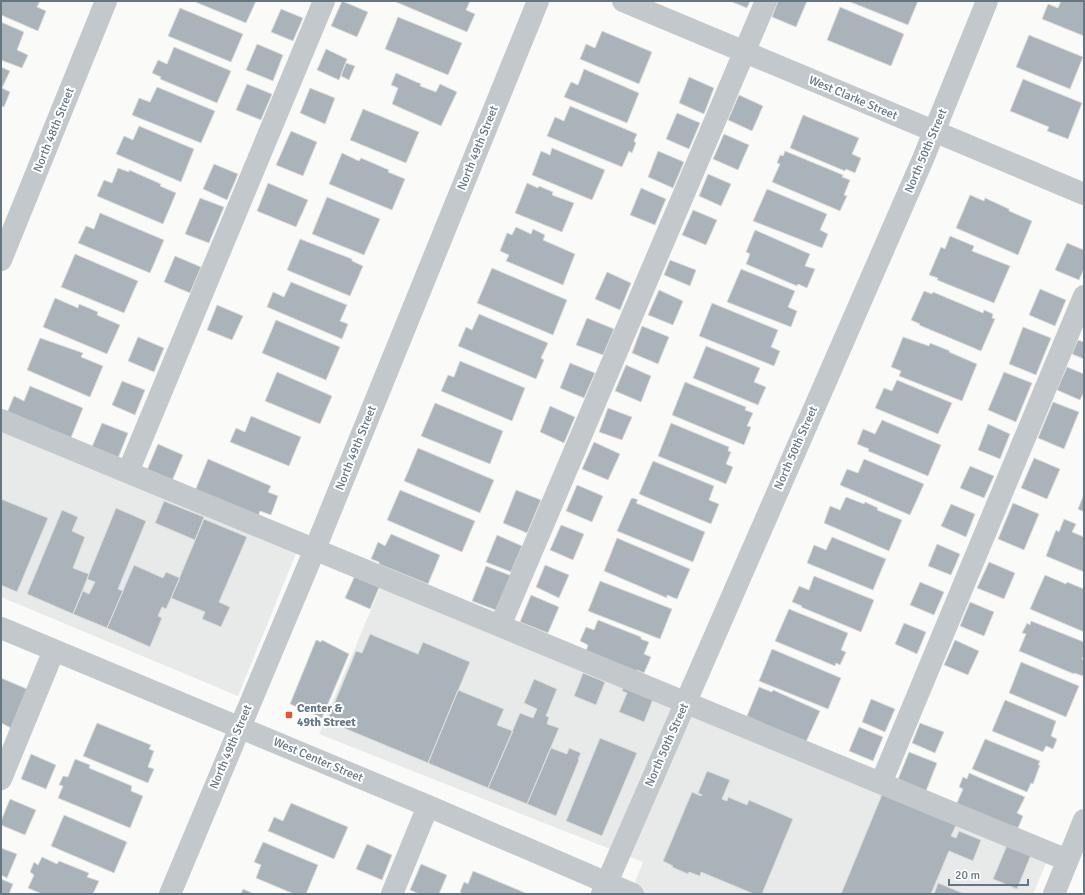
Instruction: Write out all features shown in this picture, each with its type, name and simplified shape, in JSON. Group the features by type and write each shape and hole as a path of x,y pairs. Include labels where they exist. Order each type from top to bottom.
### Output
{"street":[{"name":"North 48th Street","path":"1,260 106,1"},
{"path":"128,472 324,1"},
{"name":"North 49th Street","path":"170,894 315,549 538,1"},
{"name":"West Clarke Street","path":"623,1 1084,194"},
{"path":"500,626 766,1"},
{"name":"North 50th Street","path":"604,889 934,132 987,1"},
{"path":"881,783 1084,296"},
{"path":"1,420 1067,860"},
{"name":"West Center Street","path":"1,628 428,806 604,889 633,894"},
{"path":"1,779 54,650"},
{"path":"392,894 428,806"},
{"path":"1054,894 1084,820"}],"shaded area":[{"path":"1,426 297,551 238,696 1,597"},
{"path":"381,586 1046,863 1033,894 630,894 643,862 319,734"}],"building":[{"path":"1,1 40,1 37,7 46,11 38,31 1,15"},
{"path":"193,1 256,1 246,23"},
{"path":"342,1 368,12 357,37 331,26"},
{"path":"396,1 470,1 466,10 475,14 467,32"},
{"path":"730,1 750,1 747,8"},
{"path":"778,1 807,1 796,27 772,17"},
{"path":"848,1 918,1 908,25"},
{"path":"1061,1 1084,1 1084,36 1042,19 1048,4 1058,8"},
{"path":"840,7 904,34 891,66 827,40"},
{"path":"180,8 243,34 231,62 168,36"},
{"path":"281,9 303,18 293,41 271,32"},
{"path":"398,17 462,43 448,75 385,49"},
{"path":"1,22 24,32 17,50 28,55 22,68 1,60"},
{"path":"602,31 652,52 639,84 580,59 586,44 595,48"},
{"path":"1029,35 1083,57 1070,89 1016,67"},
{"path":"257,44 283,55 273,81 246,70"},
{"path":"174,47 231,71 217,103 160,79 161,77 152,73 158,60 167,64"},
{"path":"326,49 347,59 339,80 317,70"},
{"path":"346,63 355,66 349,80 341,76"},
{"path":"1,67 10,71 2,88 10,92 4,107 1,106"},
{"path":"584,69 639,93 627,123 564,97 571,82 578,85"},
{"path":"396,73 421,84 420,86 436,92 440,84 457,92 441,126 392,104 398,88 391,85"},
{"path":"689,77 714,88 704,114 679,103"},
{"path":"1023,79 1082,103 1068,139 1047,131 1049,127 1010,111"},
{"path":"247,84 272,94 261,120 236,110"},
{"path":"157,87 215,111 201,143 132,115 139,98 150,102"},
{"path":"310,88 335,98 325,124 300,113"},
{"path":"739,95 763,106 752,131 728,120"},
{"path":"570,106 637,134 634,141 636,143 632,153 629,151 622,167 547,136 555,117 564,121"},
{"path":"363,109 419,132 406,163 350,140"},
{"path":"677,113 700,123 689,149 666,139"},
{"path":"803,115 859,138 852,154 861,158 855,173 846,169 845,171 790,148"},
{"path":"139,126 194,149 181,182 116,154 124,136 133,140"},
{"path":"291,131 317,142 303,176 276,165"},
{"path":"724,134 749,145 738,170 713,159"},
{"path":"552,148 605,170 592,200 532,175 541,151 550,155"},
{"path":"658,151 684,162 673,188 648,177"},
{"path":"785,151 843,175 842,177 850,180 844,195 847,196 840,211 772,182 780,164 777,163 780,155 783,156"},
{"path":"342,153 359,161 361,158 389,170 388,172 405,179 392,210 329,184"},
{"path":"214,164 238,174 227,200 203,189"},
{"path":"118,168 129,172 129,170 161,184 160,186 176,193 163,224 97,196 104,180 112,183"},
{"path":"708,174 731,184 721,206 699,196"},
{"path":"268,183 308,200 296,227 257,211"},
{"path":"527,183 538,188 539,186 553,192 552,195 574,203 562,232 515,213"},
{"path":"641,188 666,199 655,225 630,215"},
{"path":"767,189 827,214 820,230 828,234 822,248 753,221"},
{"path":"970,195 984,201 985,198 1032,221 1018,255 956,228"},
{"path":"327,197 380,219 364,255 312,234"},
{"path":"200,198 224,207 209,243 185,234"},
{"path":"693,210 717,220 706,245 682,235"},
{"path":"100,213 164,240 150,273 78,243 86,226 94,229"},
{"path":"516,227 531,234 533,229 545,235 543,240 575,254 563,285 506,261 509,255 500,251 507,233 512,235"},
{"path":"755,230 810,254 805,266 815,269 807,288 798,284 797,286 746,264 750,254 746,252"},
{"path":"950,236 974,246 972,251 1010,266 994,303 937,280 938,278 929,275 941,247 945,249"},
{"path":"300,239 352,259 352,261 363,266 350,296 287,270"},
{"path":"1067,243 1084,250 1084,269 1079,280 1055,270"},
{"path":"75,254 138,281 124,313 61,287"},
{"path":"175,256 201,267 190,293 164,282"},
{"path":"670,260 696,270 690,286 664,275"},
{"path":"492,268 567,300 553,335 477,303"},
{"path":"741,269 795,291 788,307 797,311 791,327 727,302"},
{"path":"607,272 631,283 620,310 595,299"},
{"path":"291,282 347,305 340,321 348,324 342,339 267,307 273,292 284,297"},
{"path":"1040,289 1066,300 1055,326 1029,315"},
{"path":"659,290 683,301 673,325 648,315"},
{"path":"924,291 932,294 933,292 983,313 984,310 993,314 992,318 995,319 981,351 919,325 920,324 911,320"},
{"path":"55,298 78,308 79,304 98,312 97,315 120,325 107,354 43,327"},
{"path":"712,303 778,330 771,347 780,351 774,366 699,336"},
{"path":"217,305 243,316 232,340 207,330"},
{"path":"479,314 548,343 541,358 544,360 536,379 458,346 466,327 472,330"},
{"path":"587,318 614,329 603,355 576,345"},
{"path":"276,320 340,347 326,380 262,353"},
{"path":"642,326 669,337 658,364 632,353"},
{"path":"1023,327 1051,338 1036,375 1009,364"},
{"path":"138,337 164,348 154,372 128,361"},
{"path":"903,337 929,346 930,343 977,364 962,401 899,376 901,371 891,367"},
{"path":"40,338 83,353 81,357 103,366 90,397 27,370"},
{"path":"1078,340 1084,342 1084,359 1072,354"},
{"path":"706,346 760,368 754,382 766,387 758,405 693,378"},
{"path":"460,361 525,388 512,421 441,391 448,375 454,377"},
{"path":"570,363 595,373 584,398 560,388"},
{"path":"626,365 651,376 641,402 615,391"},
{"path":"1067,367 1084,374 1084,392 1080,400 1057,390"},
{"path":"277,372 332,396 320,424 265,401"},
{"path":"1004,372 1032,383 1016,422 988,410"},
{"path":"897,380 952,403 938,434 875,408 884,388 892,391"},
{"path":"122,381 145,390 135,415 112,405"},
{"path":"685,382 746,407 745,410 753,413 747,426 751,427 744,445 672,415"},
{"path":"30,386 83,408 70,440 7,413 14,396 24,401"},
{"path":"1053,402 1079,412 1064,449 1038,438"},
{"path":"435,403 503,431 490,464 421,436"},
{"path":"550,406 575,417 564,443 540,432"},
{"path":"608,408 632,417 622,440 599,432"},
{"path":"251,416 301,437 289,466 230,442 236,428 245,432"},
{"path":"882,420 941,445 928,476 868,451 869,449 857,444 863,429 875,434"},
{"path":"102,423 128,433 118,458 92,447"},
{"path":"671,423 729,447 728,451 731,452 726,464 733,467 726,484 658,456"},
{"path":"988,424 1010,434 1000,459 978,450"},
{"path":"594,442 620,454 608,480 582,469"},
{"path":"158,444 183,455 172,481 147,470"},
{"path":"418,448 494,480 480,513 404,481"},
{"path":"1034,458 1060,469 1047,499 1021,488"},
{"path":"208,459 271,486 268,492 278,496 271,515 260,511 258,517 195,491"},
{"path":"864,459 924,484 910,515 840,485 847,469 858,473"},
{"path":"653,461 714,486 709,500 719,504 711,524 639,494"},
{"path":"970,466 994,476 984,498 960,488"},
{"path":"577,485 603,496 592,522 566,511"},
{"path":"400,490 475,521 462,552 387,520"},
{"path":"516,490 541,500 527,533 503,523"},
{"path":"1084,494 1084,512 1078,509"},
{"path":"846,497 864,504 865,502 878,508 877,510 902,520 889,551 824,523 830,506 840,510"},
{"path":"633,498 638,500 636,503 705,532 693,562 617,531 631,499"},
{"path":"1,499 48,518 17,592 1,585"},
{"path":"164,501 204,517 195,540 155,523"},
{"path":"1013,503 1039,514 1024,550 998,539"},
{"path":"951,504 975,514 966,537 941,526"},
{"path":"116,508 146,521 118,589 123,591 107,628 73,614 83,591 89,594 95,582 87,579"},
{"path":"62,510 78,517 72,531 85,537 73,568 89,574 73,614 27,594"},
{"path":"204,519 247,537 219,602 230,607 221,627 202,619 205,612 171,598"},
{"path":"1064,519 1076,524 1072,532 1084,537 1084,572 1046,556 1056,530 1059,532"},
{"path":"561,525 584,534 573,560 550,550"},
{"path":"391,534 440,555 428,584 379,564 379,562 371,559 378,542 385,546"},
{"path":"497,535 522,546 511,572 486,562"},
{"path":"832,537 886,559 873,590 807,563 814,545 826,550"},
{"path":"617,538 690,569 677,599 667,595 667,598 604,571"},
{"path":"937,544 960,554 951,575 928,566"},
{"path":"989,562 1015,573 1004,599 977,588"},
{"path":"134,565 163,578 166,572 180,578 166,609 162,607 158,616 162,618 150,647 107,628"},
{"path":"545,565 569,575 559,598 536,587"},
{"path":"486,566 512,576 498,611 472,601"},
{"path":"356,573 381,583 370,609 345,598"},
{"path":"1045,575 1066,584 1067,582 1084,589 1084,632 1030,609"},
{"path":"814,576 874,600 861,632 792,602 799,586 809,590"},
{"path":"600,581 672,609 660,639 588,611"},
{"path":"920,582 944,592 934,615 910,605"},
{"path":"531,595 559,607 548,633 520,622"},
{"path":"970,602 994,612 984,636 960,626"},
{"path":"789,609 848,633 841,650 846,652 840,665 836,663 835,666 775,641"},
{"path":"598,620 641,637 641,639 649,642 644,654 651,657 644,673 637,670 636,672 586,651 588,645 580,641 586,627 594,630"},
{"path":"1031,621 1084,642 1084,655 1082,659 1084,660 1083,676 1074,674 1019,651 1026,634 1022,633 1027,623 1030,625"},
{"path":"904,623 926,632 917,654 895,644"},
{"path":"370,634 418,654 423,642 470,662 428,763 327,721 356,651 362,653"},
{"path":"316,640 321,642 322,640 349,654 322,718 290,704"},
{"path":"955,640 979,651 968,675 944,665"},
{"path":"772,649 841,678 828,709 759,681"},
{"path":"1021,662 1079,686 1066,717 1009,693"},
{"path":"583,673 605,682 596,705 574,696"},
{"path":"1,678 27,689 11,728 1,723"},
{"path":"534,679 557,689 546,716 549,717 547,724 559,728 527,804 488,788 520,713 533,718 537,709 524,703"},
{"path":"624,686 654,697 644,722 619,712 627,693 622,691"},
{"path":"759,687 772,692 773,690 820,711 805,744 747,716"},
{"path":"458,690 504,709 497,725 513,731 488,788 428,763"},
{"path":"871,699 895,709 885,732 862,722"},
{"path":"1005,700 1056,721 1051,736 1057,739 1053,749 1046,746 1043,752 992,731"},
{"path":"97,723 151,745 149,749 154,751 148,767 154,769 148,783 83,756"},
{"path":"920,723 944,732 935,753 912,743"},
{"path":"859,727 883,737 873,761 849,751"},
{"path":"600,738 637,753 602,836 566,821"},
{"path":"985,739 1040,761 1033,784 1031,783 1027,792 972,769"},
{"path":"551,748 567,754 569,748 581,753 556,816 527,804"},
{"path":"909,752 937,763 926,791 898,779"},
{"path":"31,754 56,765 46,789 21,779"},
{"path":"75,759 90,765 89,768 132,786 131,791 143,796 130,828 58,798 63,786 59,785 63,776 68,777"},
{"path":"707,771 730,780 722,799 727,801 728,797 747,805 749,800 793,819 762,894 754,894 701,872 700,876 689,872 688,874 663,861 692,792 701,796 702,795 698,793"},
{"path":"969,773 1025,797 1017,813 1023,816 1018,828 1013,826 1012,828 956,805 963,789 959,787 963,777 967,779"},
{"path":"883,792 957,823 951,836 956,838 959,831 981,840 973,861 949,851 931,894 841,894"},
{"path":"10,799 36,810 25,835 1,825 1,821"},
{"path":"291,803 348,827 334,859 268,831 274,817 283,821"},
{"path":"64,815 127,842 114,873 51,846"},
{"path":"263,842 318,865 306,894 294,894 256,878 261,865 254,862"},
{"path":"367,844 392,855 382,880 356,869"},
{"path":"1007,845 1031,855 1017,889 993,879"},
{"path":"1,848 17,854 7,878 1,875"},
{"path":"42,857 57,864 59,861 89,873 87,877 99,881 93,894 42,894 28,888 34,875 30,872 34,862 38,865"},
{"path":"421,864 447,875 439,894 419,894 410,890"},
{"path":"473,871 528,894 463,894 460,892 464,882 468,884"},
{"path":"1,879 13,884 9,894 1,894"},
{"path":"938,883 965,894 934,894"},
{"path":"243,889 254,894 241,894"}],"place":[{"name":"Center & 49th Street","path":"289,715"}]}
